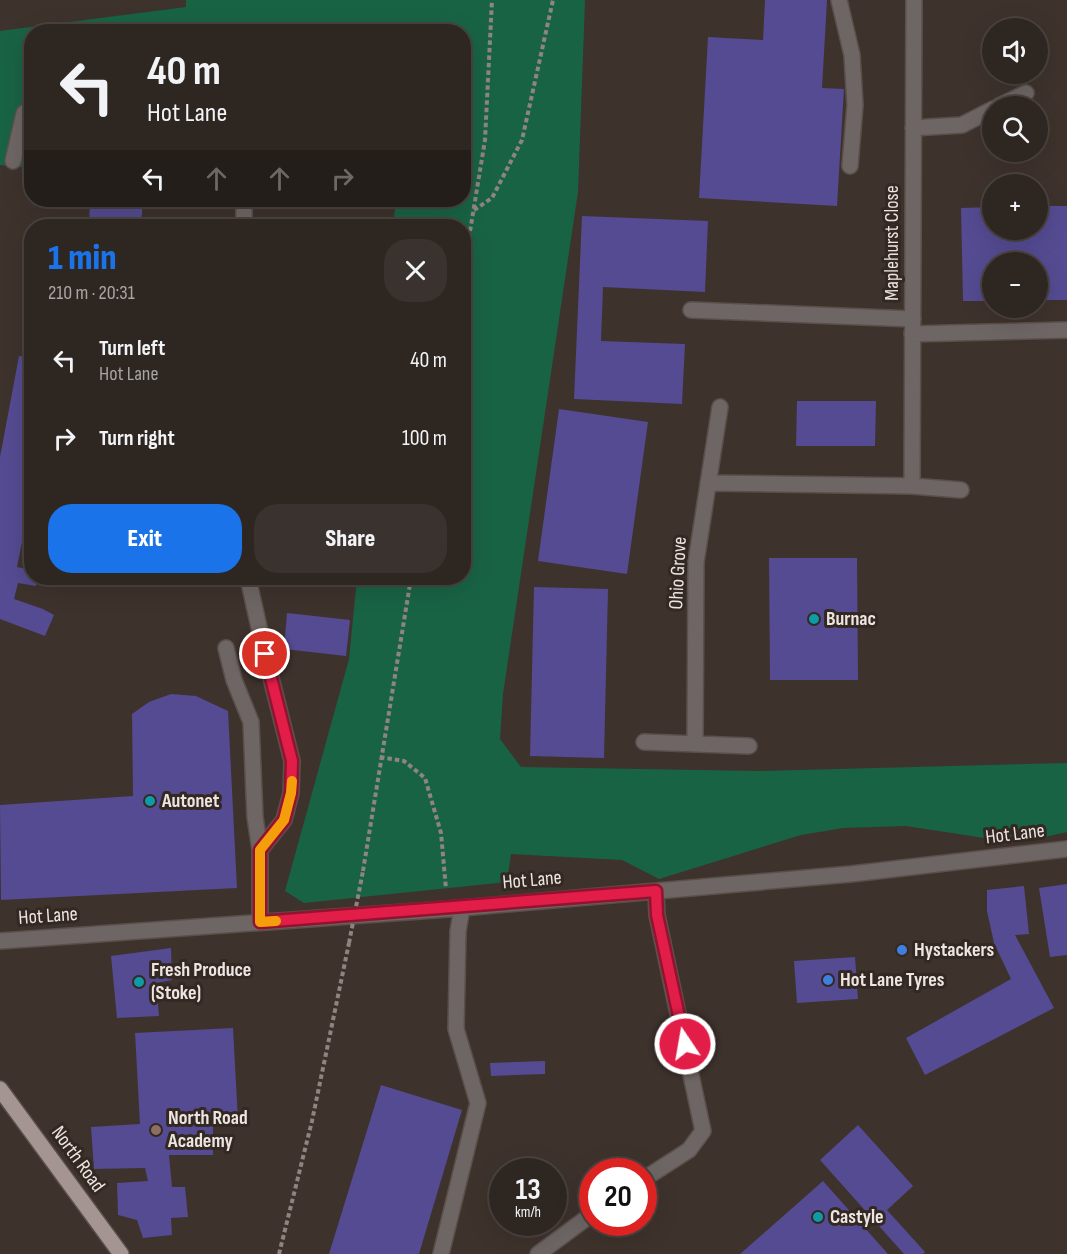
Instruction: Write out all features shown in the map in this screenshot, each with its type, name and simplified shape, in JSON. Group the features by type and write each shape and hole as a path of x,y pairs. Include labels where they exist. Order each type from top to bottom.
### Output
{"main road":[{"name":"North Road","path":"0,1089 121,1254"}],"street":[{"path":"839,0 852,55 855,105 850,166"},
{"name":"Maplehurst Close","path":"912,486 914,0"},
{"path":"1020,96 1026,93"},
{"path":"13,161 24,113"},
{"path":"913,128 962,125 982,115"},
{"path":"691,310 913,326 1067,330"},
{"name":"Ohio Grove","path":"695,743 696,562 720,407"},
{"path":"708,483 912,486 961,490"},
{"path":"250,585 292,761 291,793 284,820 260,850"},
{"path":"226,648 234,680 251,722 255,817 260,850 260,922"},
{"path":"644,742 749,746"},
{"name":"Hot Lane","path":"0,941 656,891 850,874 1067,849"},
{"path":"656,891 657,915 703,1131 689,1150 657,1171"},
{"path":"441,1254 478,1103 456,1029 458,931 455,908"},
{"path":"538,1254 579,1224"}],"path":[{"path":"471,227 485,140 492,0"},
{"path":"474,210 492,198 522,140 553,0"},
{"path":"279,1254 312,1121 349,943 410,585"},
{"path":"380,757 404,761 425,778 441,833 455,908"}],"green space":[{"path":"186,0 585,0 578,192 503,694 500,739 521,767 758,771 1067,763 1067,832 1017,843 906,826 843,828 801,835 659,879 622,860 511,854 507,882 304,903 285,891 349,659 356,585 471,585 471,219 394,219 395,207 471,207 471,24 54,24 186,7"},
{"path":"24,28 24,167 0,165 0,31"}],"building":[{"path":"765,0 827,0 822,88 844,89 837,206 699,198 708,37 763,40"},
{"path":"1048,206 1067,206 1067,300 1048,300 1048,252 982,252 982,301 963,301 961,208 982,207 982,240 1048,240"},
{"path":"90,207 142,207 142,219 89,219"},
{"path":"582,216 708,221 705,292 603,287 601,341 685,344 682,404 574,399"},
{"path":"19,356 24,357 24,532 17,567 24,568 24,584 18,583 14,599 54,615 45,636 0,619 0,457"},
{"path":"797,401 876,401 875,446 796,446"},
{"path":"559,409 648,422 627,574 538,561"},
{"name":"Burnac","path":"769,558 857,558 858,680 770,680"},
{"path":"534,587 608,589 604,758 530,756"},
{"path":"287,613 350,620 346,656 284,649"},
{"name":"Autonet","path":"171,694 196,696 228,711 237,888 1,900 0,805 133,796 132,714 149,702"},
{"path":"1067,884 1067,955 1050,957 1039,888"},
{"path":"1024,886 1029,934 1015,935 1054,1008 925,1075 906,1038 1011,979 994,943 987,911 987,890"},
{"name":"Fresh Produce (Stoke)","path":"171,948 172,980 156,983 159,1016 117,1018 111,956"},
{"path":"855,957 858,999 797,1003 794,961"},
{"path":"233,1028 238,1120 213,1122 213,1155 169,1155 172,1187 185,1187 188,1217 171,1218 172,1235 143,1238 137,1220 118,1215 117,1183 148,1181 145,1168 94,1169 91,1127 140,1124 135,1033"},
{"path":"545,1061 545,1074 491,1076 490,1063"},
{"path":"381,1085 462,1110 419,1254 329,1254"},
{"path":"858,1125 913,1186 887,1210 925,1252 923,1254 904,1254 820,1160"},
{"name":"Castyle","path":"823,1181 888,1254 740,1254"}],"slow traffic":[{"path":"276,921 260,922 260,850 284,820 292,781"}],"place":[{"name":"Burnac","path":"814,619"},
{"name":"Autonet","path":"150,801"},
{"name":"Hystackers","path":"902,950"},
{"name":"Hot Lane Tyres","path":"828,980"},
{"name":"Fresh Produce (Stoke)","path":"139,982"},
{"name":"North Road Academy","path":"156,1130"},
{"name":"Castyle","path":"818,1217"}],"route":[{"path":"265,654 292,761 291,793 284,820 260,850 260,922 656,891 657,915 685,1044"}]}
